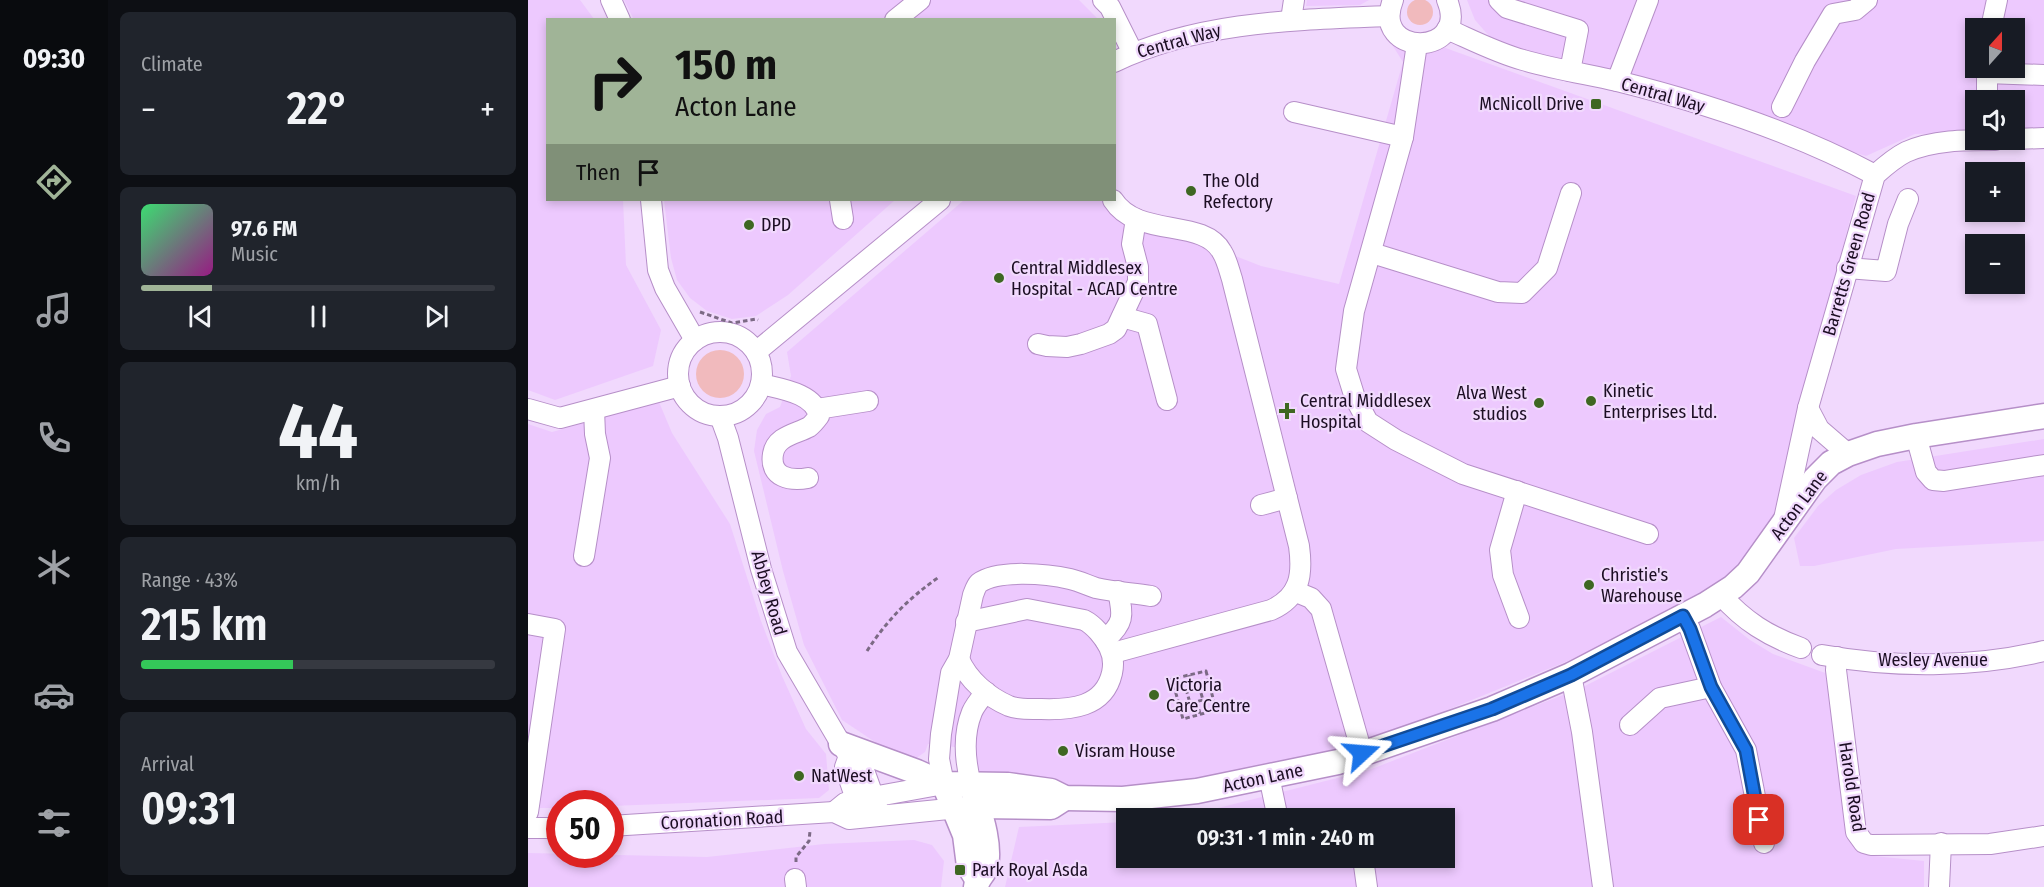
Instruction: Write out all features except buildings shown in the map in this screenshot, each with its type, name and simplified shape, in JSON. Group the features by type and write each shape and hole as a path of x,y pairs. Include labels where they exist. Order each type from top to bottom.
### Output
{"main road":[{"name":"Acton Lane","path":"944,784 968,799 1008,785 1051,790 1065,798 1123,799 1197,791 1338,762 1492,709 1571,675 1721,595 1748,573 1815,479 1831,463 1848,454 1877,444 1916,436 2044,416"},
{"path":"845,750 910,769 944,784"},
{"path":"968,799 984,834 986,851 985,869 977,883"}],"street":[{"path":"611,0 619,18"},
{"path":"898,18 920,0"},
{"path":"1291,20 1294,0"},
{"path":"1391,8 1392,27 1401,38 1417,44 1425,44 1437,40 1447,29 1451,14 1448,0"},
{"path":"1499,0 1507,8 1578,30 1570,71"},
{"path":"1617,81 1648,0"},
{"path":"1782,106 1833,14 1855,10 1867,0"},
{"path":"1993,18 1997,0"},
{"path":"1113,2 1133,53"},
{"name":"Central Way","path":"1116,61 1133,53 1212,30 1391,8"},
{"name":"Central Way","path":"1447,29 1486,47 1523,60 1617,81 1775,130 1828,151 1875,175"},
{"path":"1417,44 1403,137 1372,254 1354,311 1346,369 1355,398 1368,422 1396,440 1463,474 1648,534"},
{"path":"2025,73 2044,75"},
{"path":"1771,88 1778,93 1782,106 1782,114 1775,130"},
{"path":"1294,112 1403,137"},
{"path":"2025,139 2044,138"},
{"name":"Barretts Green Road","path":"1783,524 1808,408 1875,175 1905,153 1929,145 1965,141"},
{"path":"1372,254 1498,292 1522,293 1547,268 1571,192"},
{"path":"1847,268 1886,271 1898,224 1908,200"},
{"path":"651,201 658,270 665,288 695,340"},
{"path":"756,352 939,201"},
{"path":"1109,646 1148,644 1271,610 1282,605 1294,591 1302,566 1299,546 1232,279 1222,252 1205,236 1175,228 1145,224 1119,209 1114,201"},
{"path":"1038,344 1067,347 1112,333 1138,282 1138,267 1132,244 1136,219"},
{"path":"1122,317 1148,324 1167,400"},
{"path":"709,333 729,333 744,339 756,352 762,369 761,384 748,405 732,414 720,416 702,412 691,404 680,386 678,375 680,360 695,340 709,333"},
{"path":"761,384 782,389 809,400 817,409 819,416 812,426 790,433 779,442 773,453 774,466 782,477 794,480 808,478"},
{"path":"528,409 560,418 680,386"},
{"path":"817,409 868,401"},
{"path":"1808,408 1820,429 1848,454"},
{"path":"584,556 600,458 595,434 594,410"},
{"name":"Abbey Road","path":"720,416 728,438 761,568 787,652 845,750 861,762 868,807"},
{"path":"1916,436 1926,472 1933,480 1944,481 2044,465"},
{"path":"1517,491 1500,550 1503,575 1519,618"},
{"path":"1261,505 1287,498"},
{"path":"944,784 939,759 941,734 951,674 959,659 966,622 977,585 995,577 1023,573 1050,575 1150,596"},
{"path":"1109,646 1122,621 1123,613 1118,591"},
{"path":"1294,591 1311,598 1322,609 1362,753"},
{"path":"1721,595 1738,614 1765,633 1801,648"},
{"path":"959,659 965,672 986,692 1010,706 1027,709 1080,708 1104,691 1111,680 1113,668 1109,646 1084,620 1035,609 966,622"},
{"path":"1683,616 1711,687 1746,750 1764,843"},
{"path":"1122,621 1133,636 1148,644"},
{"path":"528,624 555,629 528,812"},
{"name":"Wesley Avenue","path":"1830,656 1885,662 1936,664 1983,662 2044,651"},
{"name":"Harold Road","path":"1830,656 1836,670 1856,832 1864,843 1871,845 1990,844 2044,836"},
{"path":"1571,675 1582,732 1603,887"},
{"path":"1629,725 1660,698 1711,687"},
{"path":"968,799 967,738 972,712 986,692"},
{"path":"1269,776 1276,808"},
{"name":"Coronation Road","path":"624,825 834,812 849,819 868,807 944,784"},
{"name":"Coronation Road","path":"868,807 968,799"},
{"path":"528,828 546,828"},
{"path":"1939,887 1941,843"},
{"path":"1364,868 1367,887"}],"path":[{"path":"693,307 711,317 732,323 758,320"},
{"path":"867,651 900,607 939,577"},
{"path":"1206,671 1211,690 1216,710 1183,719 1172,679 1206,671"},
{"path":"1189,675 1193,687"},
{"path":"1199,686 1201,693 1203,700 1190,704 1186,689 1199,686"},
{"path":"1201,693 1211,690"},
{"path":"1178,699 1188,697"},
{"path":"1197,702 1200,714"},
{"path":"796,883 796,857 809,841 810,829"}],"shaded area":[{"path":"1420,-1 1429,3 1433,12 1429,21 1420,25 1411,21 1407,12 1411,3"},
{"path":"528,0 580,0 593,18 546,18 546,201 623,201 626,265 661,330 653,366 555,400 528,390"},
{"path":"624,0 1079,0 1097,18 633,18"},
{"path":"1307,0 1369,0 1360,5 1306,6"},
{"path":"1467,0 2044,0 2044,132 2025,132 2025,90 1965,90 1965,133 1915,134 1866,156 1497,45 1475,20"},
{"name":"Central Middlesex Hospital","path":"1379,24 1856,196 1773,517 1716,597 1563,663 1361,745 1180,783 1071,792 979,773 972,749 928,744 925,752 915,759 890,752 842,720 804,645 783,571 754,451 757,430 766,414 780,407 791,376 787,352 963,201 1111,201 1125,226 1197,241 1261,266 1339,284 1403,62"},
{"path":"664,201 894,201 788,295 756,316 732,319 707,311 690,298 677,280 671,258"},
{"path":"720,350 737,357 744,374 737,391 720,398 703,391 696,374 703,357"},
{"path":"659,402 672,433 730,524 761,621 782,676 806,729 826,754 829,790 819,798 624,806 624,790 546,790 546,808 528,808 528,424 552,432"},
{"path":"2044,439 2044,541 1896,549 1814,566 1800,566 1794,538 1818,506 1836,490 1861,475 1897,462"},
{"path":"1721,617 1750,640 1773,654 1828,674 1846,831 1874,856 1924,861 1924,887 1005,887 1019,827 1116,822 1116,868 1455,868 1455,808 1218,808 1369,770 1581,688"},
{"path":"914,840 932,845 944,861 941,887 528,887 528,853 546,853 546,868 624,868 624,855 707,857 824,844"}],"place":[{"name":"McNicoll Drive","path":"1596,104"},
{"name":"The Old Refectory","path":"1191,191"},
{"name":"DPD","path":"749,225"},
{"name":"Central Middlesex Hospital - ACAD Centre","path":"999,278"},
{"name":"Kinetic Enterprises Ltd.","path":"1591,401"},
{"name":"Alva West studios","path":"1539,403"},
{"name":"Central Middlesex Hospital","path":"1287,411"},
{"name":"Christie's Warehouse","path":"1589,585"},
{"name":"Victoria Care Centre","path":"1154,695"},
{"name":"Visram House","path":"1063,751"},
{"name":"NatWest","path":"799,776"},
{"name":"Park Royal Asda","path":"960,870"}],"route":[{"path":"1362,753 1492,709 1571,675 1683,616 1711,687 1746,750 1759,820"}]}
